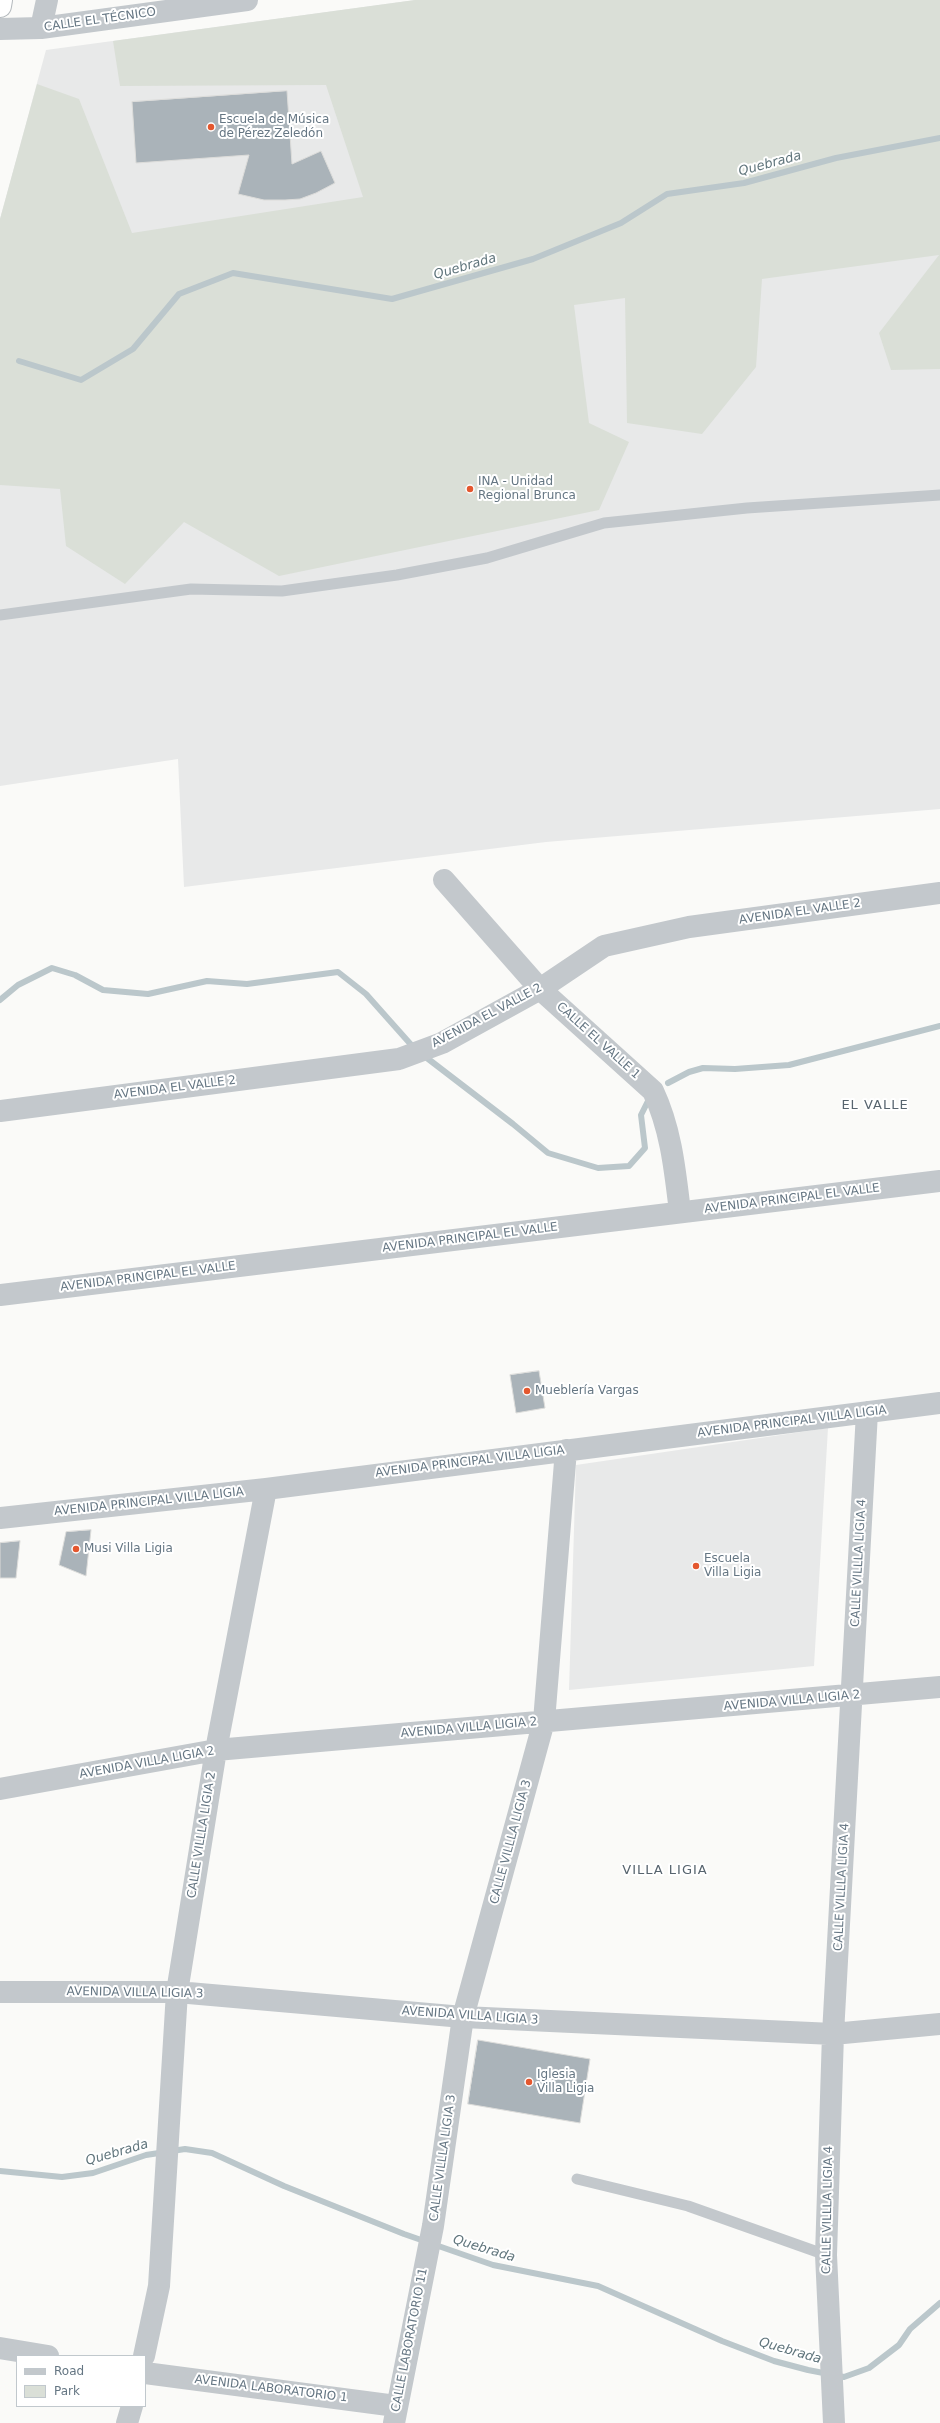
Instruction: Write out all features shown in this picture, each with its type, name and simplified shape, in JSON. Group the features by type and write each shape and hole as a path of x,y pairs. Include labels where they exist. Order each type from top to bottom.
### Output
{"highway":[{"path":"0,6 1,0"}],"street":[{"path":"41,28 47,0"},
{"name":"CALLE EL TÉCNICO","path":"0,29 41,28 247,0"},
{"name":"CALLE EL VALLE 1","path":"444,880 540,989 653,1091 661,1107 673,1151 680,1212"},
{"name":"AVENIDA EL VALLE 2","path":"0,1111 405,1057 432,1046 540,989 604,946 689,927 940,893"},
{"name":"AVENIDA PRINCIPAL EL VALLE","path":"0,1295 940,1181"},
{"name":"AVENIDA PRINCIPAL VILLA LIGIA","path":"0,1518 266,1489 940,1403"},
{"name":"CALLE VILLLA LIGIA 4","path":"834,2423 826,2255 833,2034 867,1412"},
{"name":"CALLE VILLLA LIGIA 3","path":"427,2256 433,2230 463,2017 544,1721 566,1450"},
{"name":"CALLE VILLLA LIGIA 2","path":"144,2355 159,2286 177,1992 216,1750 266,1489"},
{"name":"AVENIDA VILLA LIGIA 2","path":"0,1789 216,1750 852,1696 940,1687"},
{"name":"AVENIDA VILLA LIGIA 3","path":"0,1992 177,1992 463,2017 833,2034 940,2024"},
{"name":"CALLE LABORATORIO 11","path":"395,2414 427,2256"},
{"path":"0,2348 42,2355"},
{"name":"AVENIDA LABORATORIO 1","path":"146,2373 395,2414"},
{"path":"127,2423 132,2407"}],"lane":[{"path":"0,615 191,589 282,591 397,575 487,558 604,523 747,508 940,495"},
{"path":"577,2179 688,2206 826,2255"}],"shaded area":[{"name":"INA - Unidad Regional Brunca","path":"415,0 940,0 940,809 546,842 184,887 178,759 0,786 0,219 46,50"},
{"name":"Escuela Villa Ligia","path":"828,1428 814,1666 569,1690 576,1465"}],"green space":[{"path":"415,0 940,0 940,369 891,370 879,333 939,255 762,279 756,367 702,434 627,423 625,298 574,305 589,423 629,442 599,510 279,576 184,522 125,584 66,546 60,489 0,485 0,219 37,84 79,99 132,233 363,197 326,85 120,86 113,41"}],"building":[{"name":"Escuela de Música de Pérez Zeledón","path":"287,91 292,164 321,151 335,183 316,193 300,199 285,200 264,200 238,194 249,155 136,163 132,102"},
{"name":"Mueblería Vargas","path":"539,1371 545,1408 516,1413 510,1375"},
{"name":"Musi Villa Ligia","path":"91,1530 86,1576 59,1565 66,1532"},
{"path":"20,1541 16,1578 0,1578 0,1543"},
{"name":"Iglesia Villa Ligia","path":"478,2040 590,2059 580,2123 468,2104"}],"waterway":[{"name":"Quebrada","path":"19,361 81,380 133,349 179,294 233,273 392,299 533,259 621,223 667,194 744,183 836,158 940,138"},
{"path":"0,1000 18,985 52,968 75,975 103,990 148,994 207,981 247,984 338,972 366,994 414,1048"},
{"path":"668,1083 689,1072 703,1068 735,1069 789,1065 940,1026"},
{"path":"423,1055 513,1124 548,1153 598,1168 629,1166 645,1148 641,1115 650,1097"},
{"name":"Quebrada","path":"0,2171 62,2177 93,2173 146,2155 185,2149 212,2153 284,2186 404,2234 493,2265 598,2286 722,2341 774,2361 844,2377 869,2368 899,2345 910,2329 940,2303"}],"place":[{"name":"Escuela de Música de Pérez Zeledón","path":"211,127"},
{"name":"INA - Unidad Regional Brunca","path":"470,489"},
{"name":"Mueblería Vargas","path":"527,1391"},
{"name":"Musi Villa Ligia","path":"76,1549"},
{"name":"Escuela Villa Ligia","path":"696,1566"},
{"name":"Iglesia Villa Ligia","path":"529,2082"}],"district":[{"name":"EL VALLE","path":"875,1106"},
{"name":"VILLA LIGIA","path":"665,1871"}]}
